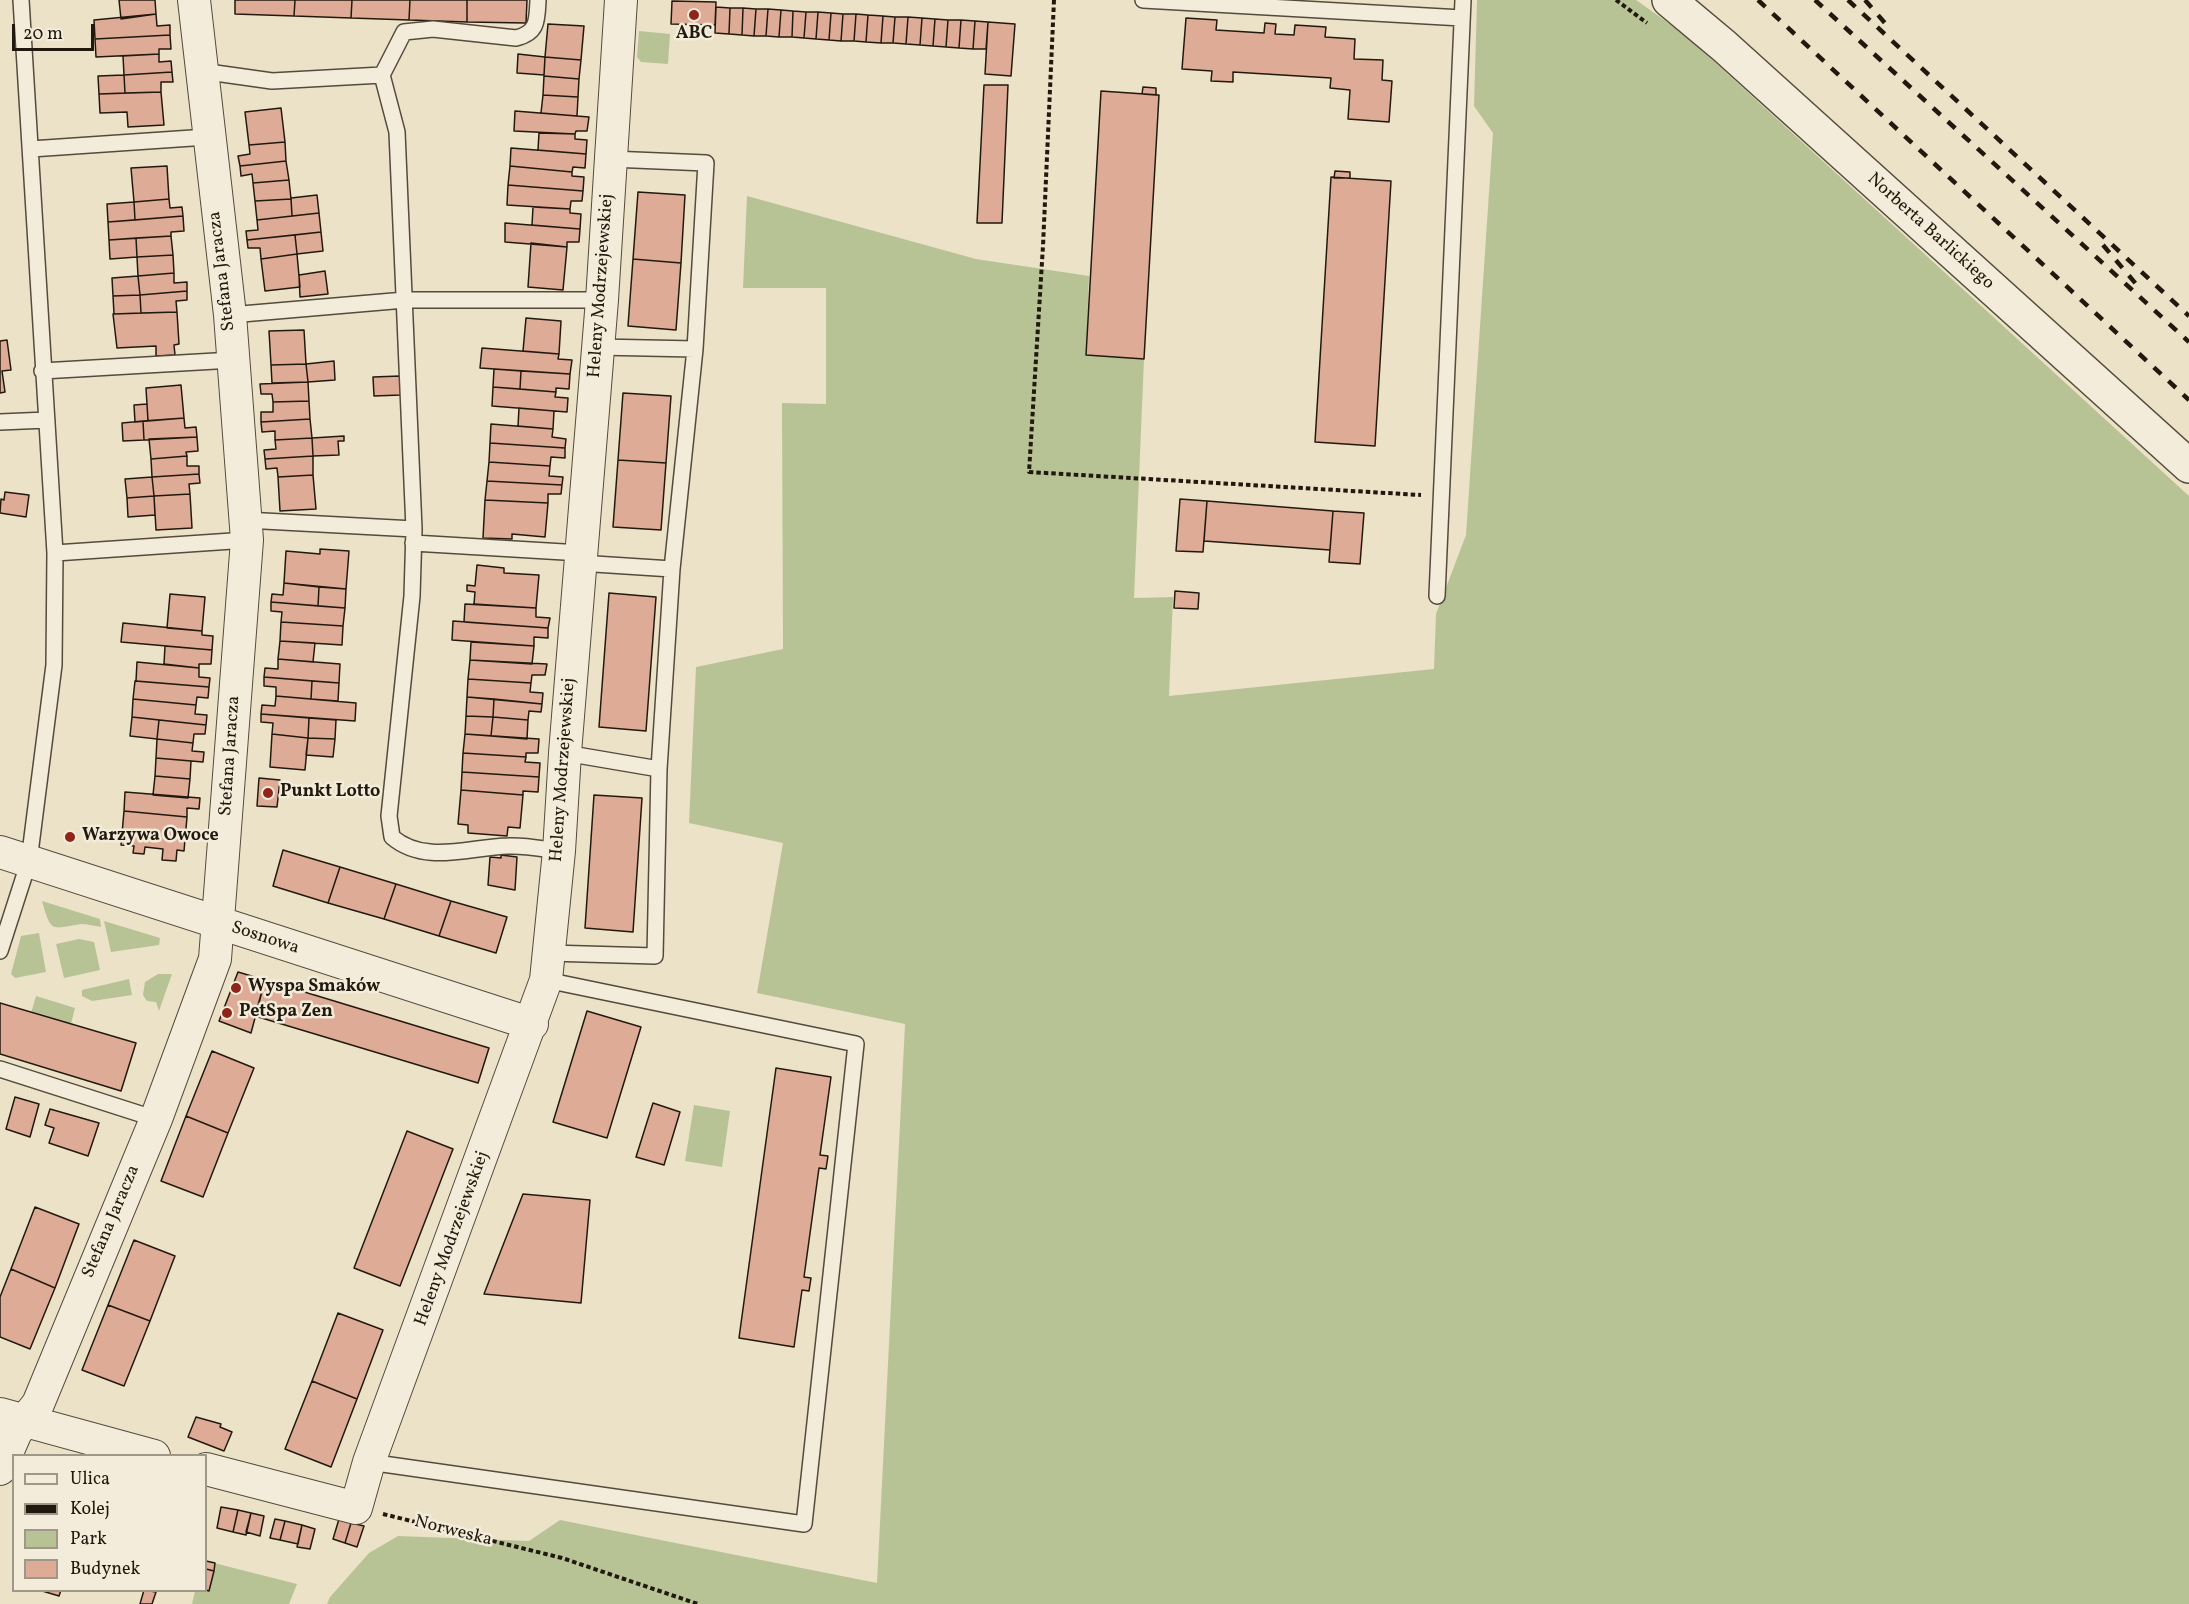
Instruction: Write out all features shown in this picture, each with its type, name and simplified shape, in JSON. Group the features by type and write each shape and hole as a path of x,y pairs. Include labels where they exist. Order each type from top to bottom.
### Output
{"street":[{"name":"Stefana Jaracza","path":"0,1469 16,1432 12,1418 38,1404 156,1119 215,959 246,530 230,315 207,137 194,0"},
{"name":"Heleny Modrzejewskiej","path":"356,1508 369,1462 532,1024 548,966 602,300 621,0"},
{"name":"Norberta Barlickiego","path":"1669,0 1724,46 2189,466"},
{"name":"Sosnowa","path":"14,857 532,1024"},
{"path":"12,1418 150,1454"},
{"path":"207,1469 356,1508"}],"lane":[{"path":"0,951 14,857 54,665 55,553 21,0"},
{"path":"538,0 537,27 529,35 522,37 433,29 404,32 382,75 397,132 414,536 412,596 389,816 392,837 403,846 424,854 510,845 559,851"},
{"path":"1143,0 1462,18"},
{"path":"1437,596 1463,0"},
{"path":"201,71 272,81 382,75"},
{"path":"31,149 207,137"},
{"path":"548,966 655,956 659,769 672,569 694,349 706,163 611,159"},
{"path":"230,315 405,300 602,300"},
{"path":"598,346 694,349"},
{"path":"42,370 233,360"},
{"path":"0,422 46,420"},
{"path":"55,553 246,530 414,536 672,569"},
{"path":"564,753 659,769"},
{"path":"369,1462 804,1524 856,1044 548,966"},
{"path":"0,1069 156,1119"}],"path":[{"path":"1054,0 1043,246 1029,472 1383,494 1440,495"},
{"name":"Norweska","path":"356,1508 562,1558 698,1604"}],"green space":[{"path":"1477,0 1636,0 1684,34 2189,496 2189,1604 327,1604 330,1597 369,1553 398,1536 529,1541 560,1520 877,1583 905,1024 757,993 783,843 689,823 696,667 783,649 782,403 826,404 826,288 743,288 747,196 976,259 1089,276 1086,355 1144,359 1134,598 1173,597 1169,696 1434,669 1436,614 1466,535 1493,133 1474,106"},
{"path":"639,31 670,34 668,64 641,62 637,57"},
{"path":"42,901 100,919 101,927 81,924 54,926 50,924"},
{"path":"104,921 160,938 159,945 111,952"},
{"path":"39,933 46,972 15,978 11,974 21,936"},
{"path":"79,939 94,942 100,970 64,978 56,944"},
{"path":"158,974 172,974 159,1011 156,1002 147,1001 143,995 145,982"},
{"path":"129,979 132,995 92,1001 82,996 82,990"},
{"path":"36,996 75,1008 71,1024 31,1013"},
{"path":"694,1105 730,1111 722,1167 685,1161"},
{"path":"207,1561 297,1584 289,1604 192,1604 195,1592 207,1592"}],"building":[{"path":"119,0 155,0 156,14 121,19"},
{"path":"235,0 295,0 294,16 235,14"},
{"path":"295,0 352,0 351,18 294,16"},
{"path":"352,0 410,0 409,20 351,18"},
{"path":"410,0 467,0 467,22 409,20"},
{"path":"467,0 527,0 526,23 467,22"},
{"name":"ABC","path":"672,1 716,2 715,25 671,24"},
{"path":"716,7 730,8 729,34 715,33"},
{"path":"730,8 743,8 742,35 729,34"},
{"path":"743,8 756,9 754,36 742,35"},
{"path":"756,9 768,9 766,36 754,36"},
{"path":"768,9 781,10 779,37 766,36"},
{"path":"781,10 793,11 792,37 779,37"},
{"path":"793,11 806,12 804,38 792,37"},
{"path":"806,12 818,12 816,39 804,38"},
{"path":"818,12 831,13 829,40 816,39"},
{"path":"831,13 843,14 841,41 829,40"},
{"path":"156,14 157,26 170,25 170,35 95,39 94,20"},
{"path":"843,14 856,14 854,41 841,41"},
{"path":"856,14 868,15 866,42 854,41"},
{"path":"868,15 883,16 881,43 866,42"},
{"path":"883,16 895,17 893,43 881,43"},
{"path":"895,17 908,17 906,44 893,43"},
{"path":"908,17 922,18 920,45 906,44"},
{"path":"922,18 935,19 933,46 920,45"},
{"path":"1186,18 1217,20 1216,30 1264,33 1265,23 1276,24 1275,34 1294,35 1295,25 1326,27 1325,37 1355,39 1354,59 1383,60 1382,80 1392,81 1389,122 1348,119 1350,90 1330,88 1331,78 1233,72 1233,82 1211,81 1212,71 1182,69"},
{"path":"935,19 948,20 946,47 933,46"},
{"path":"948,20 961,20 959,48 946,47"},
{"path":"961,20 975,21 973,49 959,48"},
{"path":"975,21 988,22 986,49 973,49"},
{"path":"988,22 1015,24 1011,76 985,74"},
{"path":"548,24 584,26 581,60 545,57"},
{"path":"170,35 171,49 159,49 159,54 96,57 95,39"},
{"path":"159,54 159,62 171,61 172,72 124,75 123,56"},
{"path":"518,54 545,57 544,75 517,73"},
{"path":"545,57 581,60 579,79 544,76"},
{"path":"172,72 173,82 161,82 161,92 125,93 124,75"},
{"path":"124,75 125,93 99,94 98,76"},
{"path":"544,76 579,79 578,97 543,95"},
{"path":"984,85 1008,85 1002,223 977,223"},
{"path":"1143,87 1156,88 1156,95 1142,94"},
{"path":"1101,91 1159,95 1144,359 1086,355"},
{"path":"161,92 164,125 128,127 127,112 100,113 99,94"},
{"path":"543,95 578,97 577,116 541,113"},
{"path":"281,108 285,142 249,145 245,112"},
{"path":"515,111 589,117 587,131 576,131 575,134 514,131"},
{"path":"539,133 575,134 575,139 587,140 586,154 538,150"},
{"path":"285,142 286,161 240,166 238,156 250,154 249,145"},
{"path":"511,148 586,154 585,168 573,167 572,172 510,166"},
{"path":"286,161 289,180 253,183 252,174 241,176 240,166"},
{"path":"167,166 169,199 134,202 131,168"},
{"path":"510,166 572,172 572,176 584,177 583,191 508,185"},
{"path":"1335,171 1350,172 1350,178 1334,178"},
{"path":"1331,177 1391,181 1375,446 1315,442"},
{"path":"289,180 291,199 255,201 253,183"},
{"path":"508,185 583,191 582,201 571,201 570,209 507,205"},
{"path":"638,192 685,195 681,263 633,259"},
{"path":"317,195 319,213 292,216 291,198"},
{"path":"169,199 170,208 182,207 183,216 135,220 134,202"},
{"path":"291,199 292,216 257,220 255,201"},
{"path":"134,202 135,220 108,222 107,204"},
{"path":"533,207 570,209 570,213 581,214 580,229 532,225"},
{"path":"319,213 321,232 247,240 246,231 258,230 257,220"},
{"path":"183,216 184,231 171,232 171,236 109,240 108,222"},
{"path":"505,223 580,229 579,242 567,242 567,247 505,242"},
{"path":"321,232 323,251 297,254 295,235"},
{"path":"295,235 297,254 261,259 260,248 248,248 247,240"},
{"path":"171,236 173,255 137,257 136,238"},
{"path":"136,238 137,257 110,259 109,240"},
{"path":"531,243 567,247 563,290 528,287"},
{"path":"297,254 300,287 265,291 261,259"},
{"path":"173,255 174,273 138,276 137,257"},
{"path":"633,259 681,263 676,330 628,326"},
{"path":"325,271 328,294 300,297 299,275"},
{"path":"174,273 174,283 187,282 187,291 140,295 138,276"},
{"path":"138,276 140,295 113,296 112,278"},
{"path":"187,291 187,300 176,301 177,312 141,313 140,295"},
{"path":"140,295 141,313 114,314 113,296"},
{"path":"177,312 179,344 174,345 175,355 156,356 156,346 117,348 113,314"},
{"path":"526,318 561,321 559,354 523,351"},
{"path":"304,330 306,364 271,365 269,331"},
{"path":"7,340 11,370 2,371 5,392 0,393 0,341"},
{"path":"482,348 559,354 558,359 572,360 570,374 480,368"},
{"path":"334,361 335,380 308,382 306,364"},
{"path":"306,364 308,382 272,383 271,365"},
{"path":"494,369 521,371 520,389 493,387"},
{"path":"521,371 570,374 569,389 556,388 556,392 520,389"},
{"path":"400,376 401,395 374,396 373,377"},
{"path":"308,382 309,401 273,402 272,394 261,394 260,384"},
{"path":"181,385 184,418 148,421 146,388"},
{"path":"493,387 556,392 555,397 568,398 567,412 492,406"},
{"path":"623,393 671,396 666,463 618,460"},
{"path":"309,401 310,419 261,422 261,412 273,412 273,402"},
{"path":"147,404 148,421 135,422 134,405"},
{"path":"519,408 554,411 553,429 518,426"},
{"path":"184,418 185,428 196,427 197,437 144,440 143,421"},
{"path":"310,419 312,438 275,440 275,431 262,432 261,422"},
{"path":"143,421 144,440 123,441 122,423"},
{"path":"491,424 553,429 552,437 566,439 565,448 490,443"},
{"path":"344,436 344,441 338,441 339,455 313,456 312,438"},
{"path":"197,437 198,451 186,452 187,456 151,459 149,439"},
{"path":"312,438 313,456 265,459 264,450 276,449 275,440"},
{"path":"490,443 565,448 565,458 551,457 550,466 489,462"},
{"path":"187,456 187,466 199,466 199,474 152,477 151,459"},
{"path":"313,456 313,475 278,477 277,468 266,469 265,459"},
{"path":"618,460 666,463 661,530 613,527"},
{"path":"489,462 550,466 549,476 563,477 562,485 487,481"},
{"path":"199,474 200,483 189,484 190,494 154,496 152,477"},
{"path":"313,475 316,509 280,511 278,477"},
{"path":"152,477 154,496 127,498 125,479"},
{"path":"487,481 562,485 561,494 548,494 548,503 485,500"},
{"path":"5,492 29,495 26,517 0,513 1,499 4,500"},
{"path":"190,494 192,528 156,530 154,496"},
{"path":"154,496 155,515 128,517 127,498"},
{"path":"1180,499 1207,501 1203,552 1176,551"},
{"path":"485,500 548,503 545,537 512,534 512,539 483,538"},
{"path":"1207,501 1333,511 1330,550 1204,541"},
{"path":"1333,511 1364,513 1360,564 1329,562"},
{"path":"320,549 349,551 346,589 284,583 286,551 320,554"},
{"path":"477,565 504,568 504,573 539,575 536,608 474,604 475,592 467,591 467,585 475,586"},
{"path":"284,583 319,587 318,606 271,602 272,594 283,595"},
{"path":"319,587 346,589 345,608 318,606"},
{"path":"1175,591 1199,593 1198,609 1174,608"},
{"path":"609,593 656,597 646,731 599,727"},
{"path":"170,594 205,597 202,631 167,628"},
{"path":"271,602 345,608 343,626 281,622 282,612 271,611"},
{"path":"465,604 536,608 536,617 550,618 548,628 464,622"},
{"path":"453,621 548,628 548,638 534,637 534,646 452,640"},
{"path":"281,622 343,626 342,645 280,641"},
{"path":"123,623 202,631 202,635 213,636 212,650 121,642"},
{"path":"280,641 315,643 313,662 278,659"},
{"path":"471,642 534,646 532,664 470,660"},
{"path":"165,646 212,650 211,664 199,664 199,668 164,664"},
{"path":"278,659 340,664 339,683 264,677 265,668 278,669"},
{"path":"470,660 547,664 545,675 532,675 531,683 468,679"},
{"path":"137,662 199,668 199,677 210,678 209,687 136,681"},
{"path":"264,677 312,681 311,699 276,696 276,687 264,686"},
{"path":"468,679 531,683 530,692 543,693 542,704 467,697"},
{"path":"135,681 209,687 208,698 197,697 196,705 133,699"},
{"path":"312,681 339,683 338,701 311,699"},
{"path":"276,696 356,703 355,721 261,714 262,705 275,706"},
{"path":"467,697 494,699 493,717 466,716"},
{"path":"133,699 196,705 195,714 207,715 206,725 132,717"},
{"path":"494,699 542,704 541,712 529,711 528,720 493,717"},
{"path":"261,714 309,718 308,738 272,734 273,723 261,722"},
{"path":"466,716 493,717 491,736 465,734"},
{"path":"132,717 159,720 157,739 130,736"},
{"path":"493,717 528,720 527,739 491,736"},
{"path":"309,718 336,720 335,739 308,738"},
{"path":"159,720 206,725 205,734 194,734 193,743 157,739"},
{"path":"272,734 308,738 305,770 270,767"},
{"path":"465,734 539,739 538,753 526,753 526,757 463,753"},
{"path":"308,738 335,739 333,757 306,755"},
{"path":"157,739 193,743 192,751 204,752 203,762 156,758"},
{"path":"463,753 526,757 525,762 540,763 539,777 462,772"},
{"path":"156,758 191,761 190,779 155,776"},
{"path":"462,772 539,777 538,792 523,791 523,795 461,790"},
{"path":"155,776 190,779 188,798 153,795"},
{"name":"Punkt Lotto","path":"259,778 280,780 277,807 257,806"},
{"path":"461,790 523,795 520,828 508,827 507,836 468,833 468,825 458,824"},
{"path":"125,792 200,798 199,809 187,808 187,817 124,811"},
{"path":"594,795 642,798 633,932 585,928"},
{"path":"124,811 187,817 184,851 177,850 176,861 162,860 163,849 145,847 144,854 133,853 134,846 121,845"},
{"path":"283,850 340,867 328,903 273,886"},
{"path":"501,855 517,857 515,890 488,885 490,857 501,858"},
{"path":"340,867 396,884 384,919 328,903"},
{"path":"396,884 451,901 439,936 384,919"},
{"path":"451,901 507,917 496,953 439,936"},
{"path":"238,972 265,980 251,1033 219,1021"},
{"path":"265,980 489,1048 478,1083 255,1016"},
{"path":"0,1003 136,1043 121,1091 0,1054"},
{"path":"587,1011 641,1027 607,1138 553,1122"},
{"path":"212,1051 254,1068 228,1133 186,1116"},
{"path":"776,1068 831,1077 820,1155 828,1156 826,1169 819,1168 804,1277 811,1278 809,1291 802,1290 794,1347 739,1338"},
{"path":"15,1097 39,1104 30,1137 6,1129"},
{"path":"653,1103 680,1112 664,1165 636,1157"},
{"path":"50,1109 99,1123 88,1156 49,1143 54,1128 45,1125"},
{"path":"186,1116 228,1133 203,1197 161,1181"},
{"path":"407,1131 453,1149 400,1286 354,1268"},
{"path":"523,1194 590,1200 581,1303 484,1294"},
{"path":"35,1207 79,1224 55,1288 11,1269"},
{"path":"134,1240 175,1256 150,1321 108,1305"},
{"path":"11,1269 55,1288 30,1349 0,1337 0,1297"},
{"path":"108,1305 150,1321 124,1386 82,1370"},
{"path":"338,1313 383,1330 357,1399 312,1381"},
{"path":"312,1381 357,1399 331,1467 285,1449"},
{"path":"196,1417 221,1424 220,1427 232,1432 224,1451 188,1437"},
{"path":"221,1507 238,1510 233,1532 217,1528"},
{"path":"238,1510 251,1513 246,1535 233,1532"},
{"path":"251,1513 264,1516 260,1536 246,1532"},
{"path":"275,1519 285,1521 280,1540 270,1538"},
{"path":"339,1519 351,1523 345,1543 333,1539"},
{"path":"285,1521 302,1525 298,1544 280,1540"},
{"path":"351,1523 364,1526 357,1547 345,1543"},
{"path":"302,1525 315,1529 310,1549 297,1547"},
{"path":"207,1561 215,1563 214,1571 207,1569"},
{"path":"207,1569 214,1571 209,1591 207,1590"},
{"path":"46,1592 60,1592 59,1596"},
{"path":"143,1592 156,1592 152,1604 140,1604"}],"railway":[{"path":"1758,0 2189,400"},
{"path":"1815,0 2189,342"},
{"path":"1848,0 2189,316"},
{"path":"1865,0 1891,30"},
{"path":"2103,245 2136,284"}],"place":[{"name":"ABC","path":"694,15"},
{"name":"Punkt Lotto","path":"268,793"},
{"name":"Warzywa Owoce","path":"70,837"},
{"name":"Wyspa Smaków","path":"236,988"},
{"name":"PetSpa Zen","path":"227,1013"}]}
